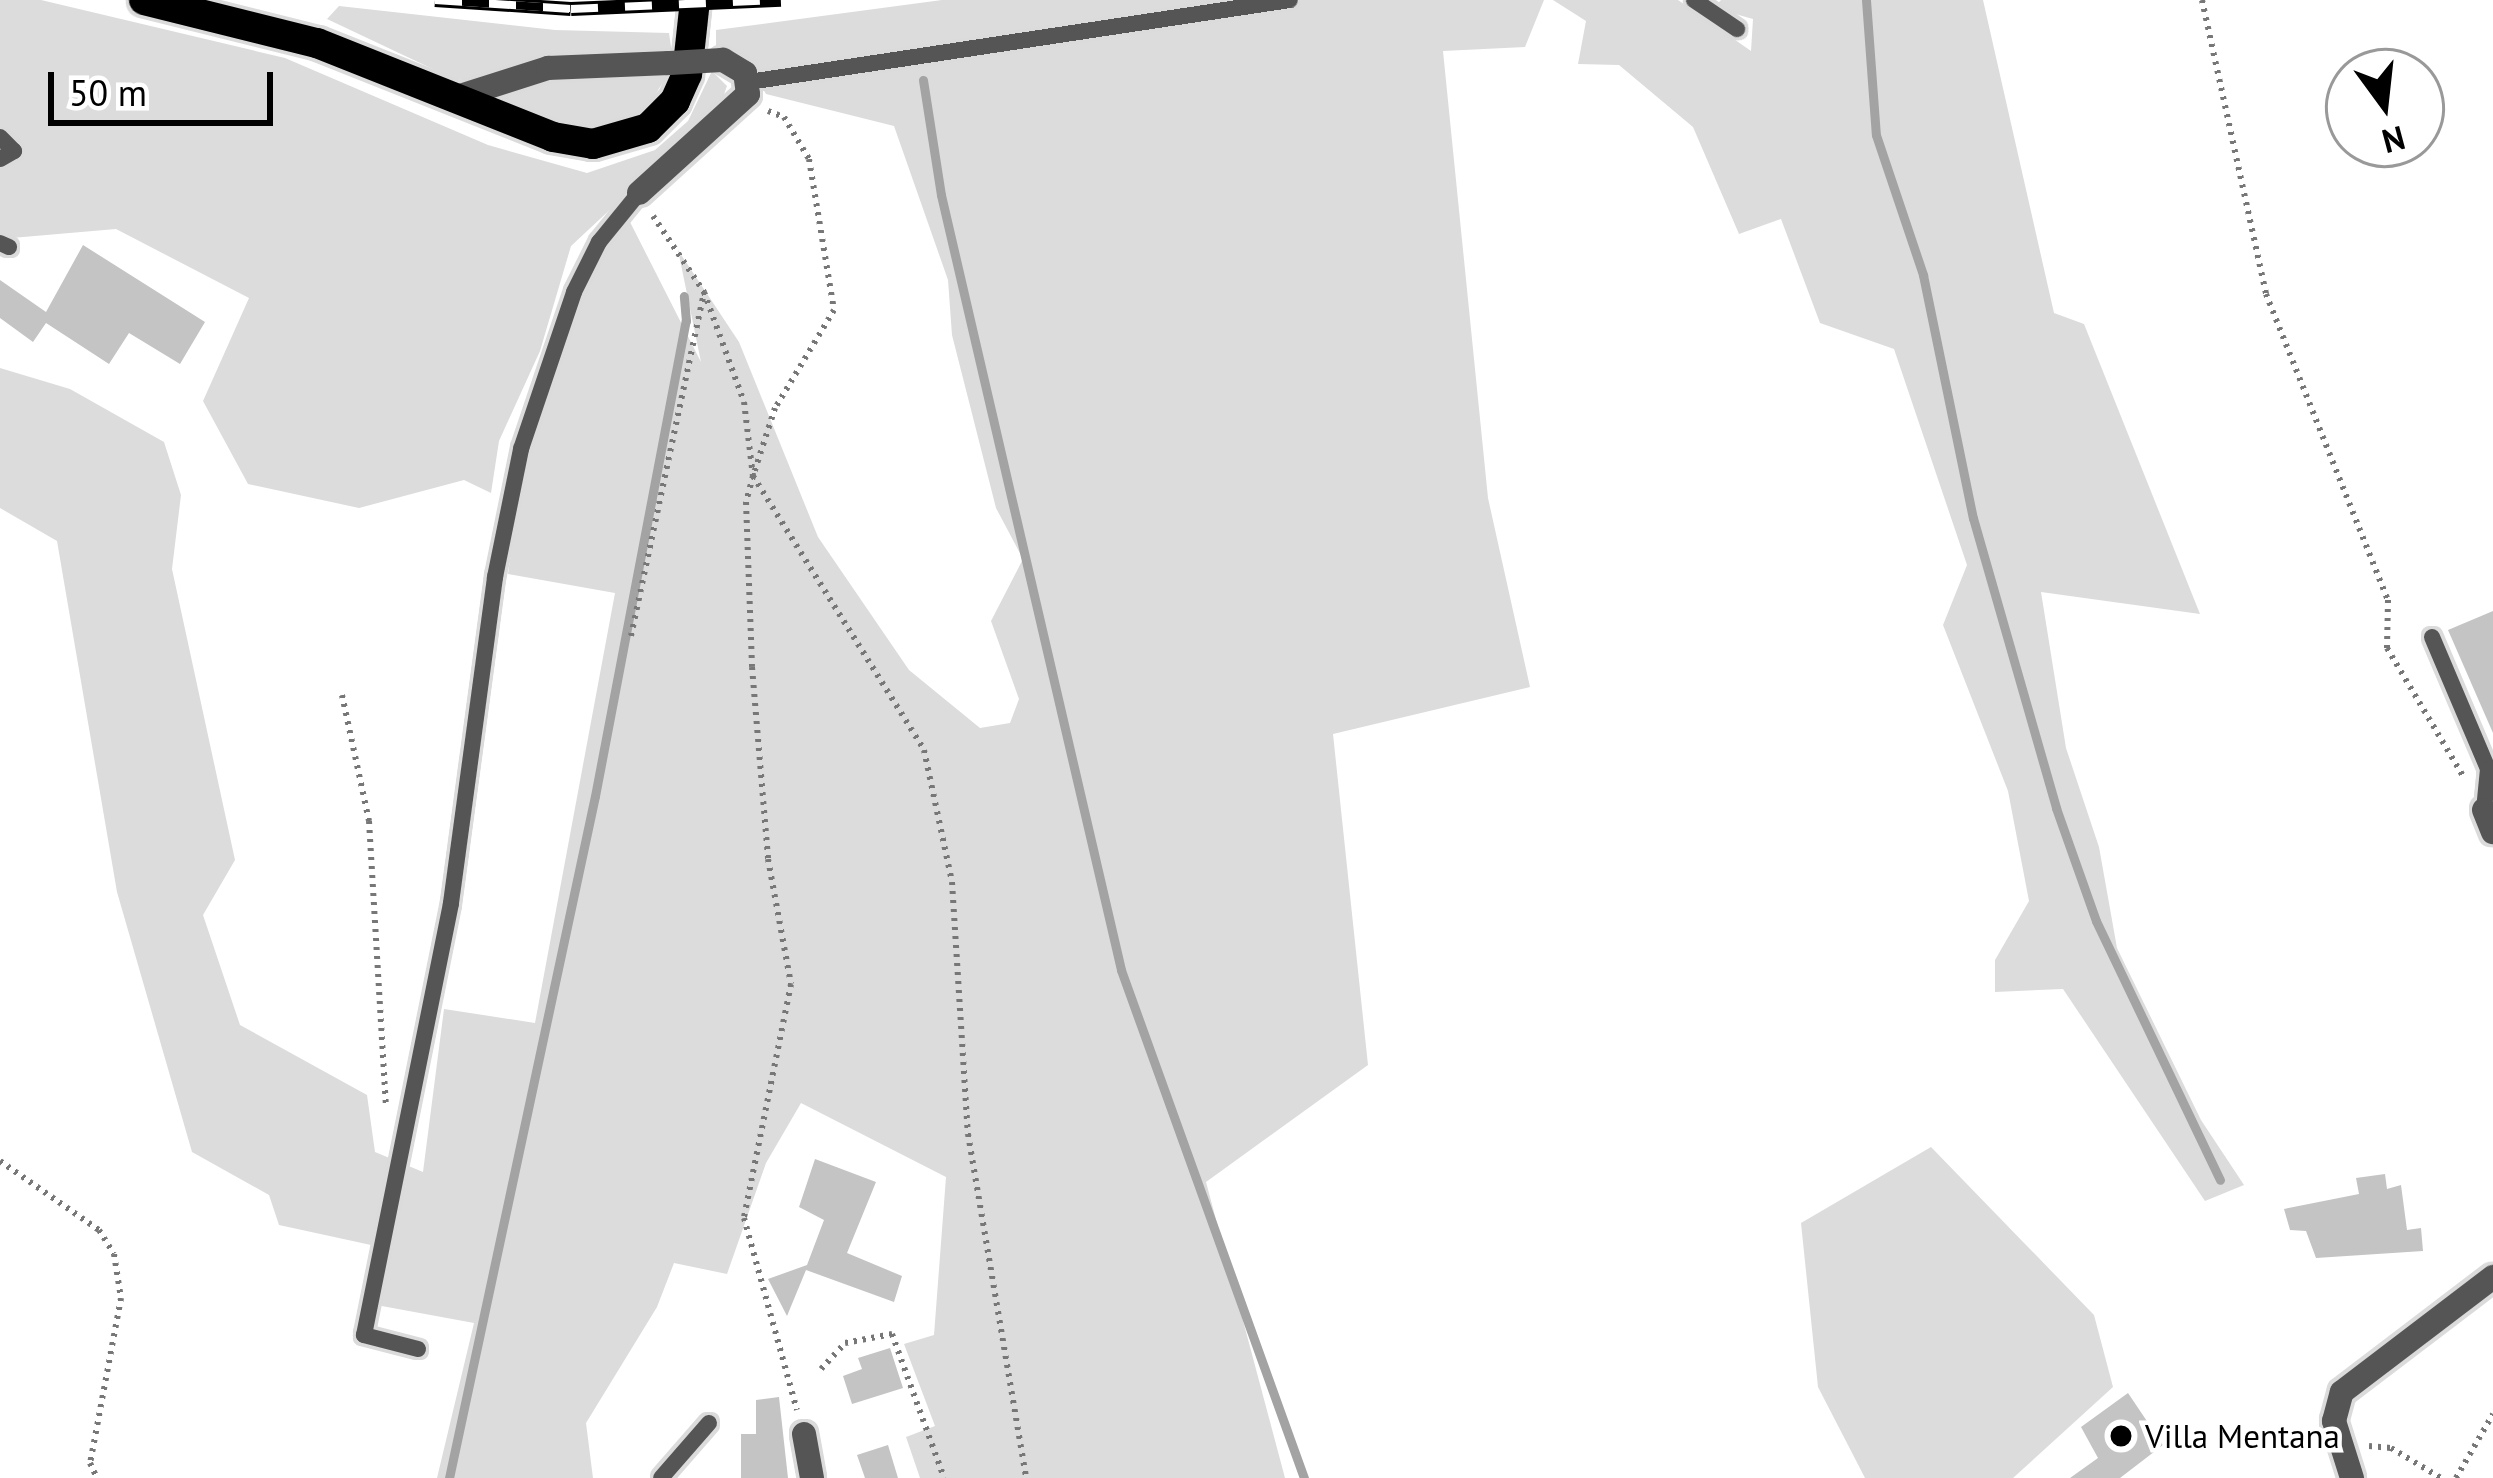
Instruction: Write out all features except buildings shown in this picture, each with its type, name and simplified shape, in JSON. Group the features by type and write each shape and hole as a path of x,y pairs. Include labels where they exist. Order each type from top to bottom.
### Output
{"main road":[{"path":"145,0 317,43 567,141 627,137 656,122 680,94 695,0"}],"street":[{"path":"454,98 548,68 723,60 746,91 639,193"},
{"path":"2348,1466 2333,1414 2348,1383 2493,1277"},
{"path":"804,1434 812,1478"}],"lane":[{"path":"746,91 1290,0"},
{"path":"1694,0 1738,29"},
{"path":"0,137 14,151 0,160"},
{"path":"418,1348 364,1336 405,1143 521,449 582,271 639,193"},
{"path":"2432,637 2488,769 2489,821"},
{"path":"661,1478 709,1423"}],"path":[{"path":"2201,0 2266,294 2388,600 2384,638 2489,821"},
{"path":"746,91 784,117 801,137 834,310 775,408 746,502 752,667 769,859 791,985 743,1218 804,1434"},
{"path":"639,193 704,292 744,402 753,476 924,750 952,882 968,1134 1026,1478"},
{"path":"631,636 704,292"},
{"path":"342,694 369,821 389,1138 405,1143"},
{"path":"0,1161 99,1230 114,1254 121,1298 91,1463 97,1478"},
{"path":"821,1369 845,1343 892,1334 944,1478"},
{"path":"2456,1478 2493,1414"},
{"path":"2348,1466 2391,1448 2441,1478"}],"shaded area":[{"path":"0,0 41,0 285,58 488,145 587,173 655,150 688,121 712,71 727,86 719,108 571,246 540,351 499,441 491,493 464,480 359,508 248,484 203,401 249,298 116,229 0,239"},
{"path":"942,0 1544,0 1525,47 1443,51 1488,498 1530,687 1333,734 1368,1065 1206,1182 1285,1478 920,1478 906,1437 935,1426 904,1344 934,1335 946,1177 801,1103 766,1163 727,1274 674,1263 657,1307 586,1423 593,1478 437,1478 474,1323 360,1302 371,1245 279,1225 269,1195 192,1152 117,892 57,541 0,508 0,368 70,389 164,442 181,495 172,569 235,860 203,915 240,1025 367,1095 375,1152 423,1172 444,1009 535,1023 615,593 508,574 526,448 596,260 628,218 701,362 678,250 739,342 818,537 909,670 980,728 1010,723 1019,699 991,621 1023,559 996,508 952,335 948,280 894,126 766,94 746,60 716,51 716,30"},
{"path":"1553,0 1678,0 1751,51 1753,19 1714,8 1721,0 1983,0 2054,313 2084,324 2200,614 2041,592 2066,748 2099,847 2117,948 2201,1120 2244,1185 2205,1201 2063,989 1995,992 1995,960 2029,901 2008,791 1943,625 1967,565 1894,349 1820,323 1781,219 1739,234 1693,127 1619,65 1578,64 1586,21"},
{"path":"339,6 555,30 669,33 672,54 456,80 327,19"},
{"path":"669,73 642,115 596,129 559,124 494,94 536,79"},
{"path":"1931,1147 2094,1315 2113,1387 2013,1478 1865,1478 1818,1387 1801,1223"}],"waterway":[{"path":"1866,0 1876,135 1923,275 1973,518 2056,808 2096,921 2220,1180"},
{"path":"923,80 941,195 1121,970 1304,1478"},
{"path":"449,1478 595,796 686,321 684,296"}],"railway":[{"path":"435,0 571,9 781,0"}],"place":[{"name":"Villa Mentana","path":"2121,1436"}]}
